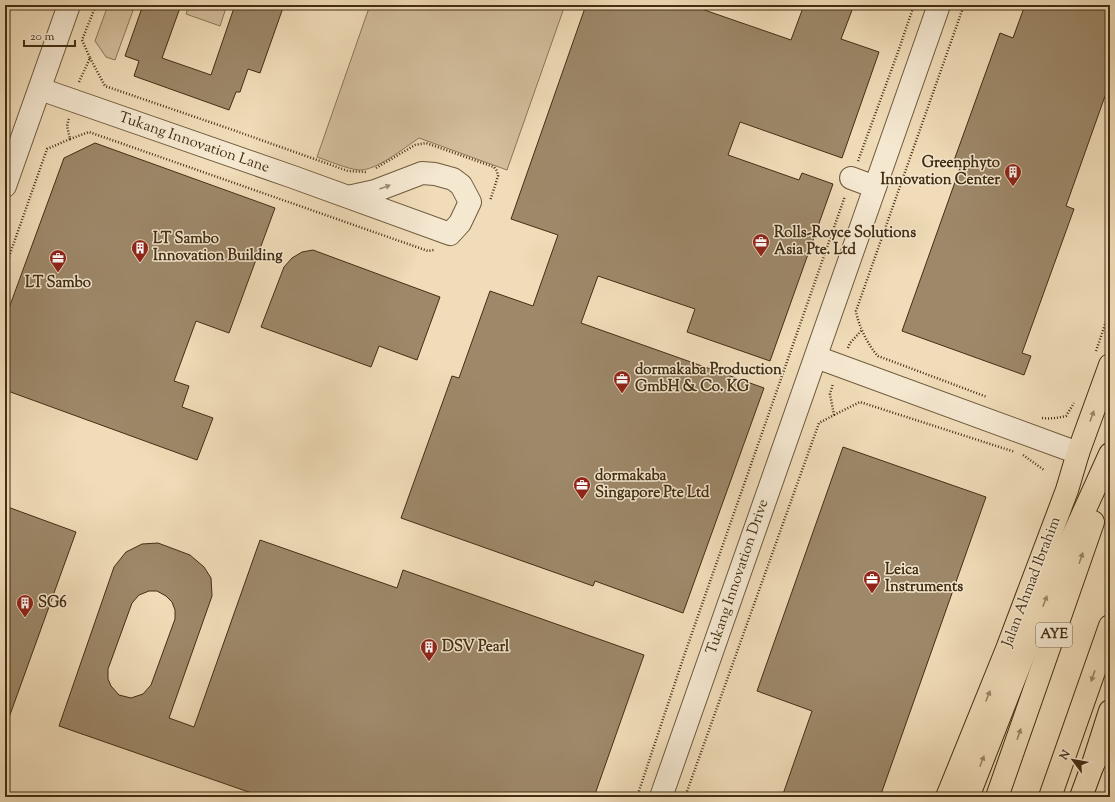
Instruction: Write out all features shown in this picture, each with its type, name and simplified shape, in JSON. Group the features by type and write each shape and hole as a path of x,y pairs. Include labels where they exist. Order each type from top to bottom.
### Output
{"main road":[{"name":"Jalan Ahmad Ibrahim","path":"947,797 1010,641 1067,490 1078,453 1110,365"},
{"path":"968,797 1053,580 1110,454"},
{"name":"AYE","path":"997,797 1110,474"},
{"path":"1050,797 1110,626"},
{"path":"1081,797 1110,711"},
{"path":"1092,767 1110,726"}],"street":[{"path":"5,186 70,5"},
{"name":"Tukang Innovation Drive","path":"661,797 940,5"},
{"name":"Tukang Innovation Lane","path":"40,89 450,234 460,223 470,202 461,185 452,178 422,173 375,191 348,197"},
{"path":"851,178 875,187"},
{"path":"816,358 1078,453"}],"path":[{"path":"96,5 82,40 105,86 348,171 367,172 415,145 426,143 494,167 498,176 489,204"},
{"path":"637,797 685,653 851,178 914,5"},
{"path":"964,5 856,311 862,330 874,352 878,356 994,400"},
{"path":"70,139 67,126 78,83 90,58"},
{"path":"5,268 47,149 89,132 428,251 434,249"},
{"path":"834,415 830,394 850,343 862,330"},
{"path":"685,797 819,423 860,402 1021,454 1044,470"},
{"path":"1037,416 1044,418 1066,416"},
{"path":"1107,797 1110,788"}],"shaded area":[{"path":"108,5 135,5 115,60 106,57 95,41"},
{"path":"189,5 217,5 226,8 220,26 186,14"},
{"path":"370,5 565,5 507,170 419,138 382,163 366,169 359,170 349,168 317,157"}],"building":[{"path":"143,5 181,5 162,58 211,75 235,5 284,5 260,73 248,69 240,92 236,92 229,110 134,76 139,61 125,56"},
{"path":"586,5 690,5 791,40 804,5 854,5 841,39 879,52 842,158 740,122 728,155 799,180 802,173 833,184 770,361 687,332 695,309 598,276 581,323 764,388 683,613 595,581 593,586 401,518 452,376 459,378 490,291 533,306 558,235 511,219"},
{"name":"Greenphyto Innovation Center","path":"1025,5 1110,5 1110,82 1066,206 1074,209 1022,353 1031,356 1024,375 902,331 960,168 952,166 1000,33 1013,38"},
{"name":"LT Sambo Innovation Building","path":"95,143 275,208 229,333 196,321 174,381 189,386 182,407 213,418 197,460 5,390 5,319 64,158"},
{"path":"313,250 440,297 417,360 379,346 371,367 261,327 284,267 292,258 302,252"},
{"name":"Leica Instruments","path":"843,447 986,497 880,797 782,797 812,711 757,691"},
{"name":"SG6","path":"5,506 76,532 7,723 5,723"},
{"name":"DSV Pearl","path":"260,540 397,588 403,570 644,655 594,797 263,797 59,726 114,567 126,552 142,544 158,543 190,555 204,567 211,578 212,596 169,718 194,727","holes":["149,591 157,591 166,596 172,602 175,610 175,619 151,685 143,694 131,698 119,695 111,686 108,679 108,669 132,603 139,595"]}],"place":[{"name":"Greenphyto Innovation Center","path":"1013,187"},
{"name":"Rolls-Royce Solutions Asia Pte. Ltd","path":"761,257"},
{"name":"LT Sambo Innovation Building","path":"140,263"},
{"name":"LT Sambo","path":"58,273"},
{"name":"dormakaba Production GmbH & Co. KG","path":"622,394"},
{"name":"dormakaba Singapore Pte Ltd","path":"582,500"},
{"name":"Leica Instruments","path":"872,594"},
{"name":"SG6","path":"25,618"},
{"name":"DSV Pearl","path":"429,662"}]}
